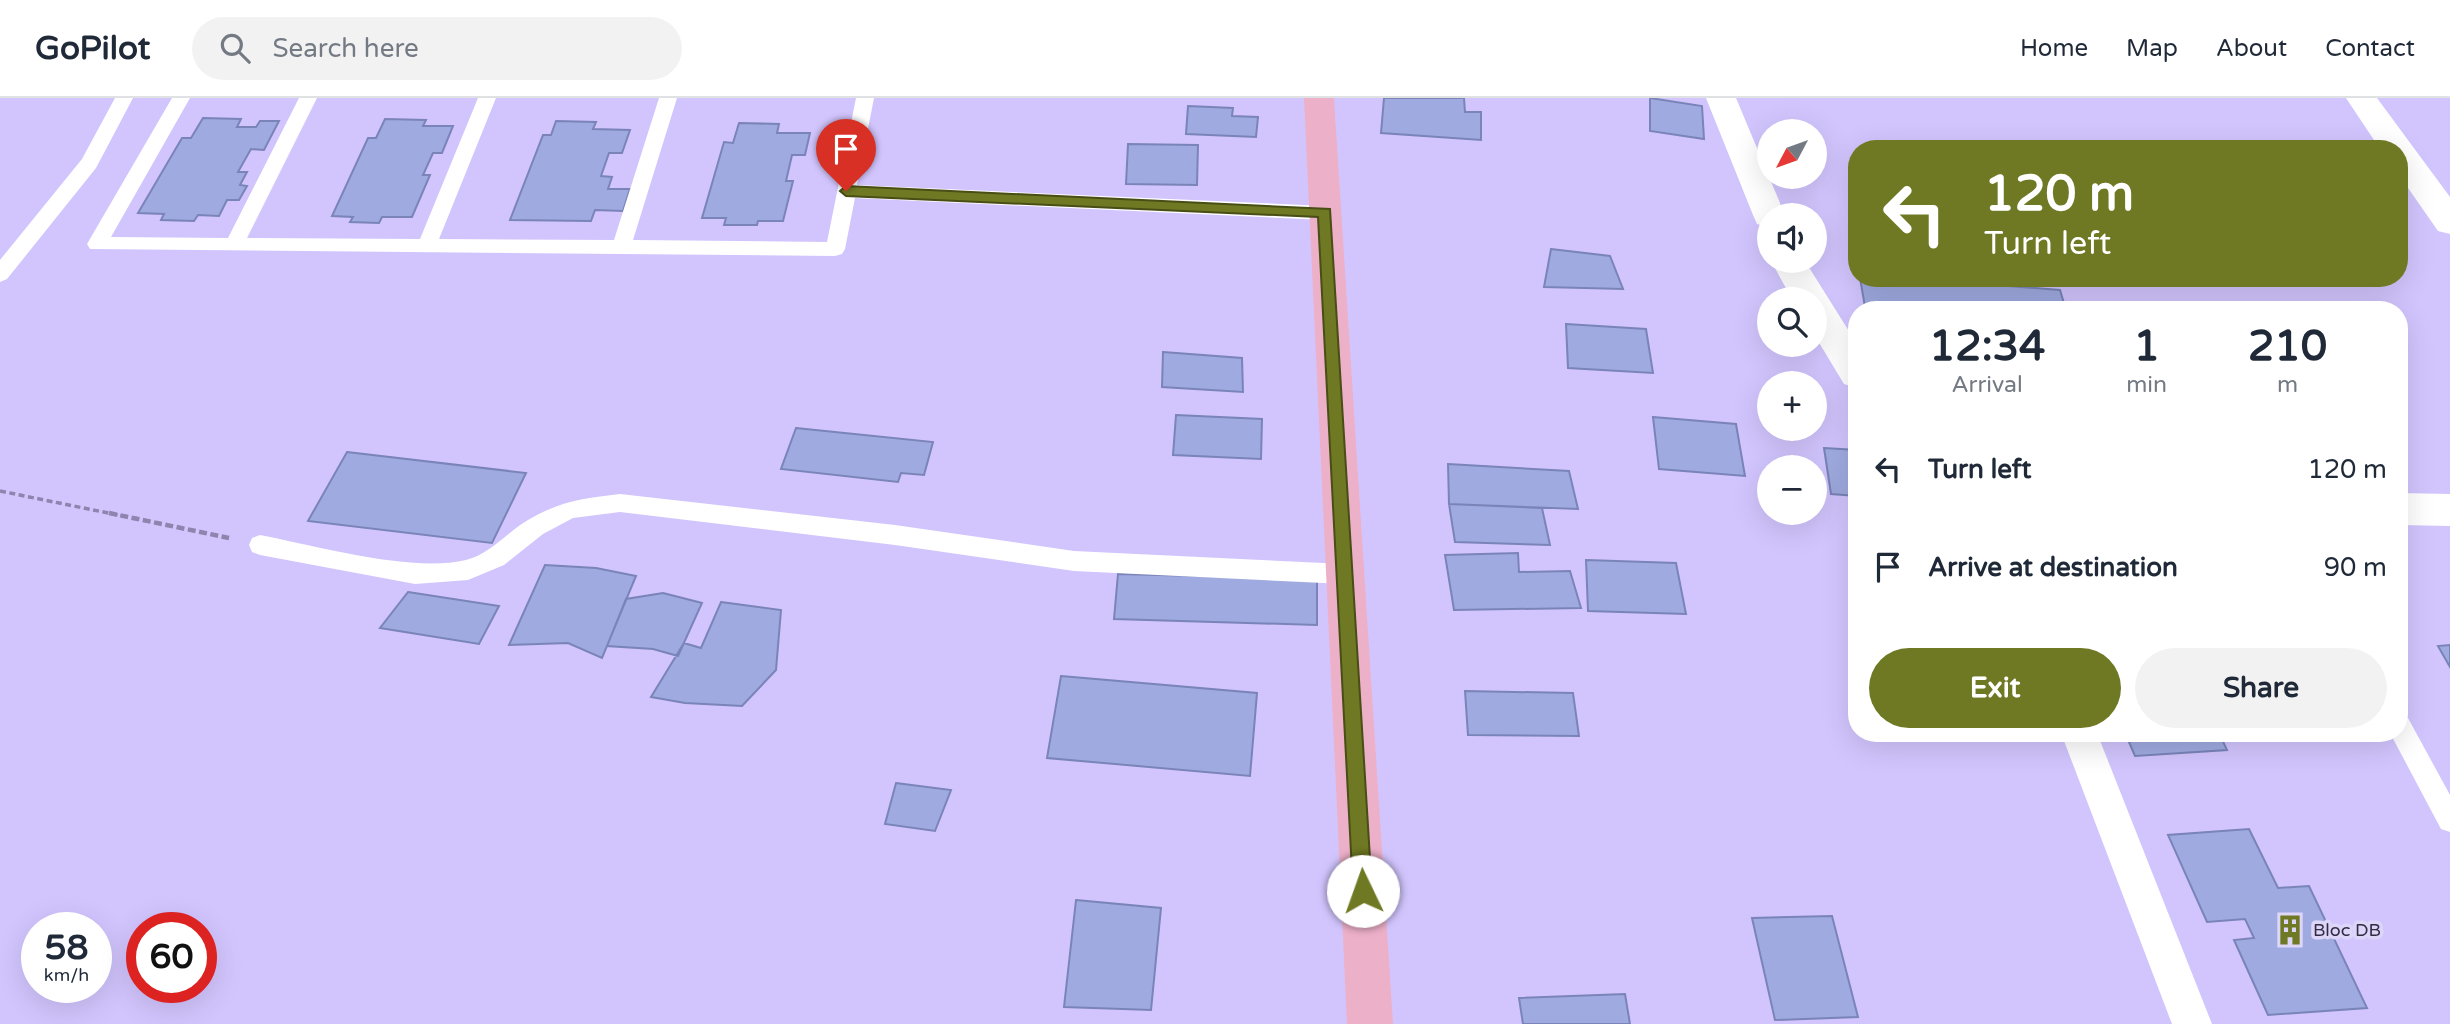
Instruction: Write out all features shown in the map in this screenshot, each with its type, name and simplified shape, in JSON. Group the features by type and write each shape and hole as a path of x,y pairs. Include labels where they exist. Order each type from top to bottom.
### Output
{"main road":[{"path":"1319,98 1370,1024"}],"street":[{"path":"1721,98 1764,203"},
{"path":"2361,98 2391,140"},
{"path":"2408,164 2450,222"},
{"path":"1827,327 1848,360"},
{"path":"2408,509 2450,510"},
{"path":"2082,742 2192,1024"}],"lane":[{"path":"0,274 89,163 124,98"},
{"path":"181,98 97,244 835,250 865,98"},
{"path":"234,245 308,98"},
{"path":"426,247 487,98"},
{"path":"621,248 668,98"},
{"path":"846,191 1325,213"},
{"path":"260,545 415,574 468,570 496,558 535,527 570,509 620,503 895,535 1074,561 1345,573"},
{"path":"2408,742 2448,813"}],"path":[{"path":"0,491 260,545"}],"building":[{"path":"1384,98 1464,98 1465,112 1481,112 1481,140 1381,133"},
{"path":"1650,98 1702,106 1704,139 1650,131"},
{"path":"1188,106 1233,108 1232,116 1258,117 1256,137 1186,134"},
{"path":"203,118 241,119 237,127 256,127 260,121 279,121 264,150 251,149 238,172 247,172 240,185 247,186 239,200 227,200 219,216 198,215 194,221 161,220 164,214 138,213 182,138 191,138"},
{"path":"385,119 426,120 423,126 453,126 442,153 433,153 423,175 430,175 412,217 382,217 379,223 350,222 353,217 332,216 368,138 376,138"},
{"path":"556,121 596,122 593,129 630,130 622,153 609,153 601,176 612,177 608,189 630,189 623,211 595,210 591,221 510,220 543,135 551,135"},
{"path":"739,123 779,124 777,133 810,133 805,155 792,155 786,181 793,181 783,221 758,221 757,225 724,225 726,218 702,218 724,142 733,143"},
{"path":"1128,144 1198,145 1197,185 1126,184"},
{"path":"1551,249 1610,256 1623,289 1544,287"},
{"path":"1862,287 2022,287 2060,290 2063,301 1864,301"},
{"path":"1566,324 1646,329 1653,373 1568,368"},
{"path":"1163,352 1242,358 1243,392 1162,387"},
{"path":"1176,415 1262,419 1261,459 1173,455"},
{"path":"1653,417 1736,424 1745,476 1659,469"},
{"path":"796,428 933,442 924,475 901,473 898,482 781,469"},
{"path":"1824,448 1848,449 1848,495 1831,494"},
{"path":"347,452 526,473 492,543 308,521"},
{"path":"1448,464 1569,471 1578,509 1449,504"},
{"path":"1449,504 1542,508 1550,545 1455,542"},
{"path":"1518,553 1519,572 1570,571 1581,608 1454,610 1445,555"},
{"path":"1586,560 1676,563 1686,614 1588,611"},
{"path":"545,565 596,568 636,576 602,658 568,643 509,645"},
{"path":"1118,574 1317,579 1317,625 1114,619"},
{"path":"408,592 499,606 479,644 380,628"},
{"path":"663,593 702,603 678,656 653,649 607,646 626,599"},
{"path":"721,602 781,610 776,670 742,706 685,703 651,697 684,643 701,648"},
{"path":"2450,645 2450,667 2438,646"},
{"path":"1061,676 1257,693 1250,776 1047,758"},
{"path":"1465,691 1573,693 1579,736 1468,735"},
{"path":"2129,742 2223,742 2227,750 2135,756"},
{"path":"896,783 951,790 935,831 885,824"},
{"name":"Bloc DB","path":"2249,829 2278,888 2309,886 2367,1008 2268,1015 2234,940 2254,938 2245,919 2207,922 2168,835"},
{"path":"1076,900 1161,908 1151,1010 1064,1007"},
{"path":"1832,916 1858,1017 1775,1020 1752,918"},
{"path":"1625,994 1630,1024 1523,1024 1519,998"}],"place":[{"name":"Bloc DB","path":"2290,930"}],"route":[{"path":"846,191 1325,213 1363,891"}]}
